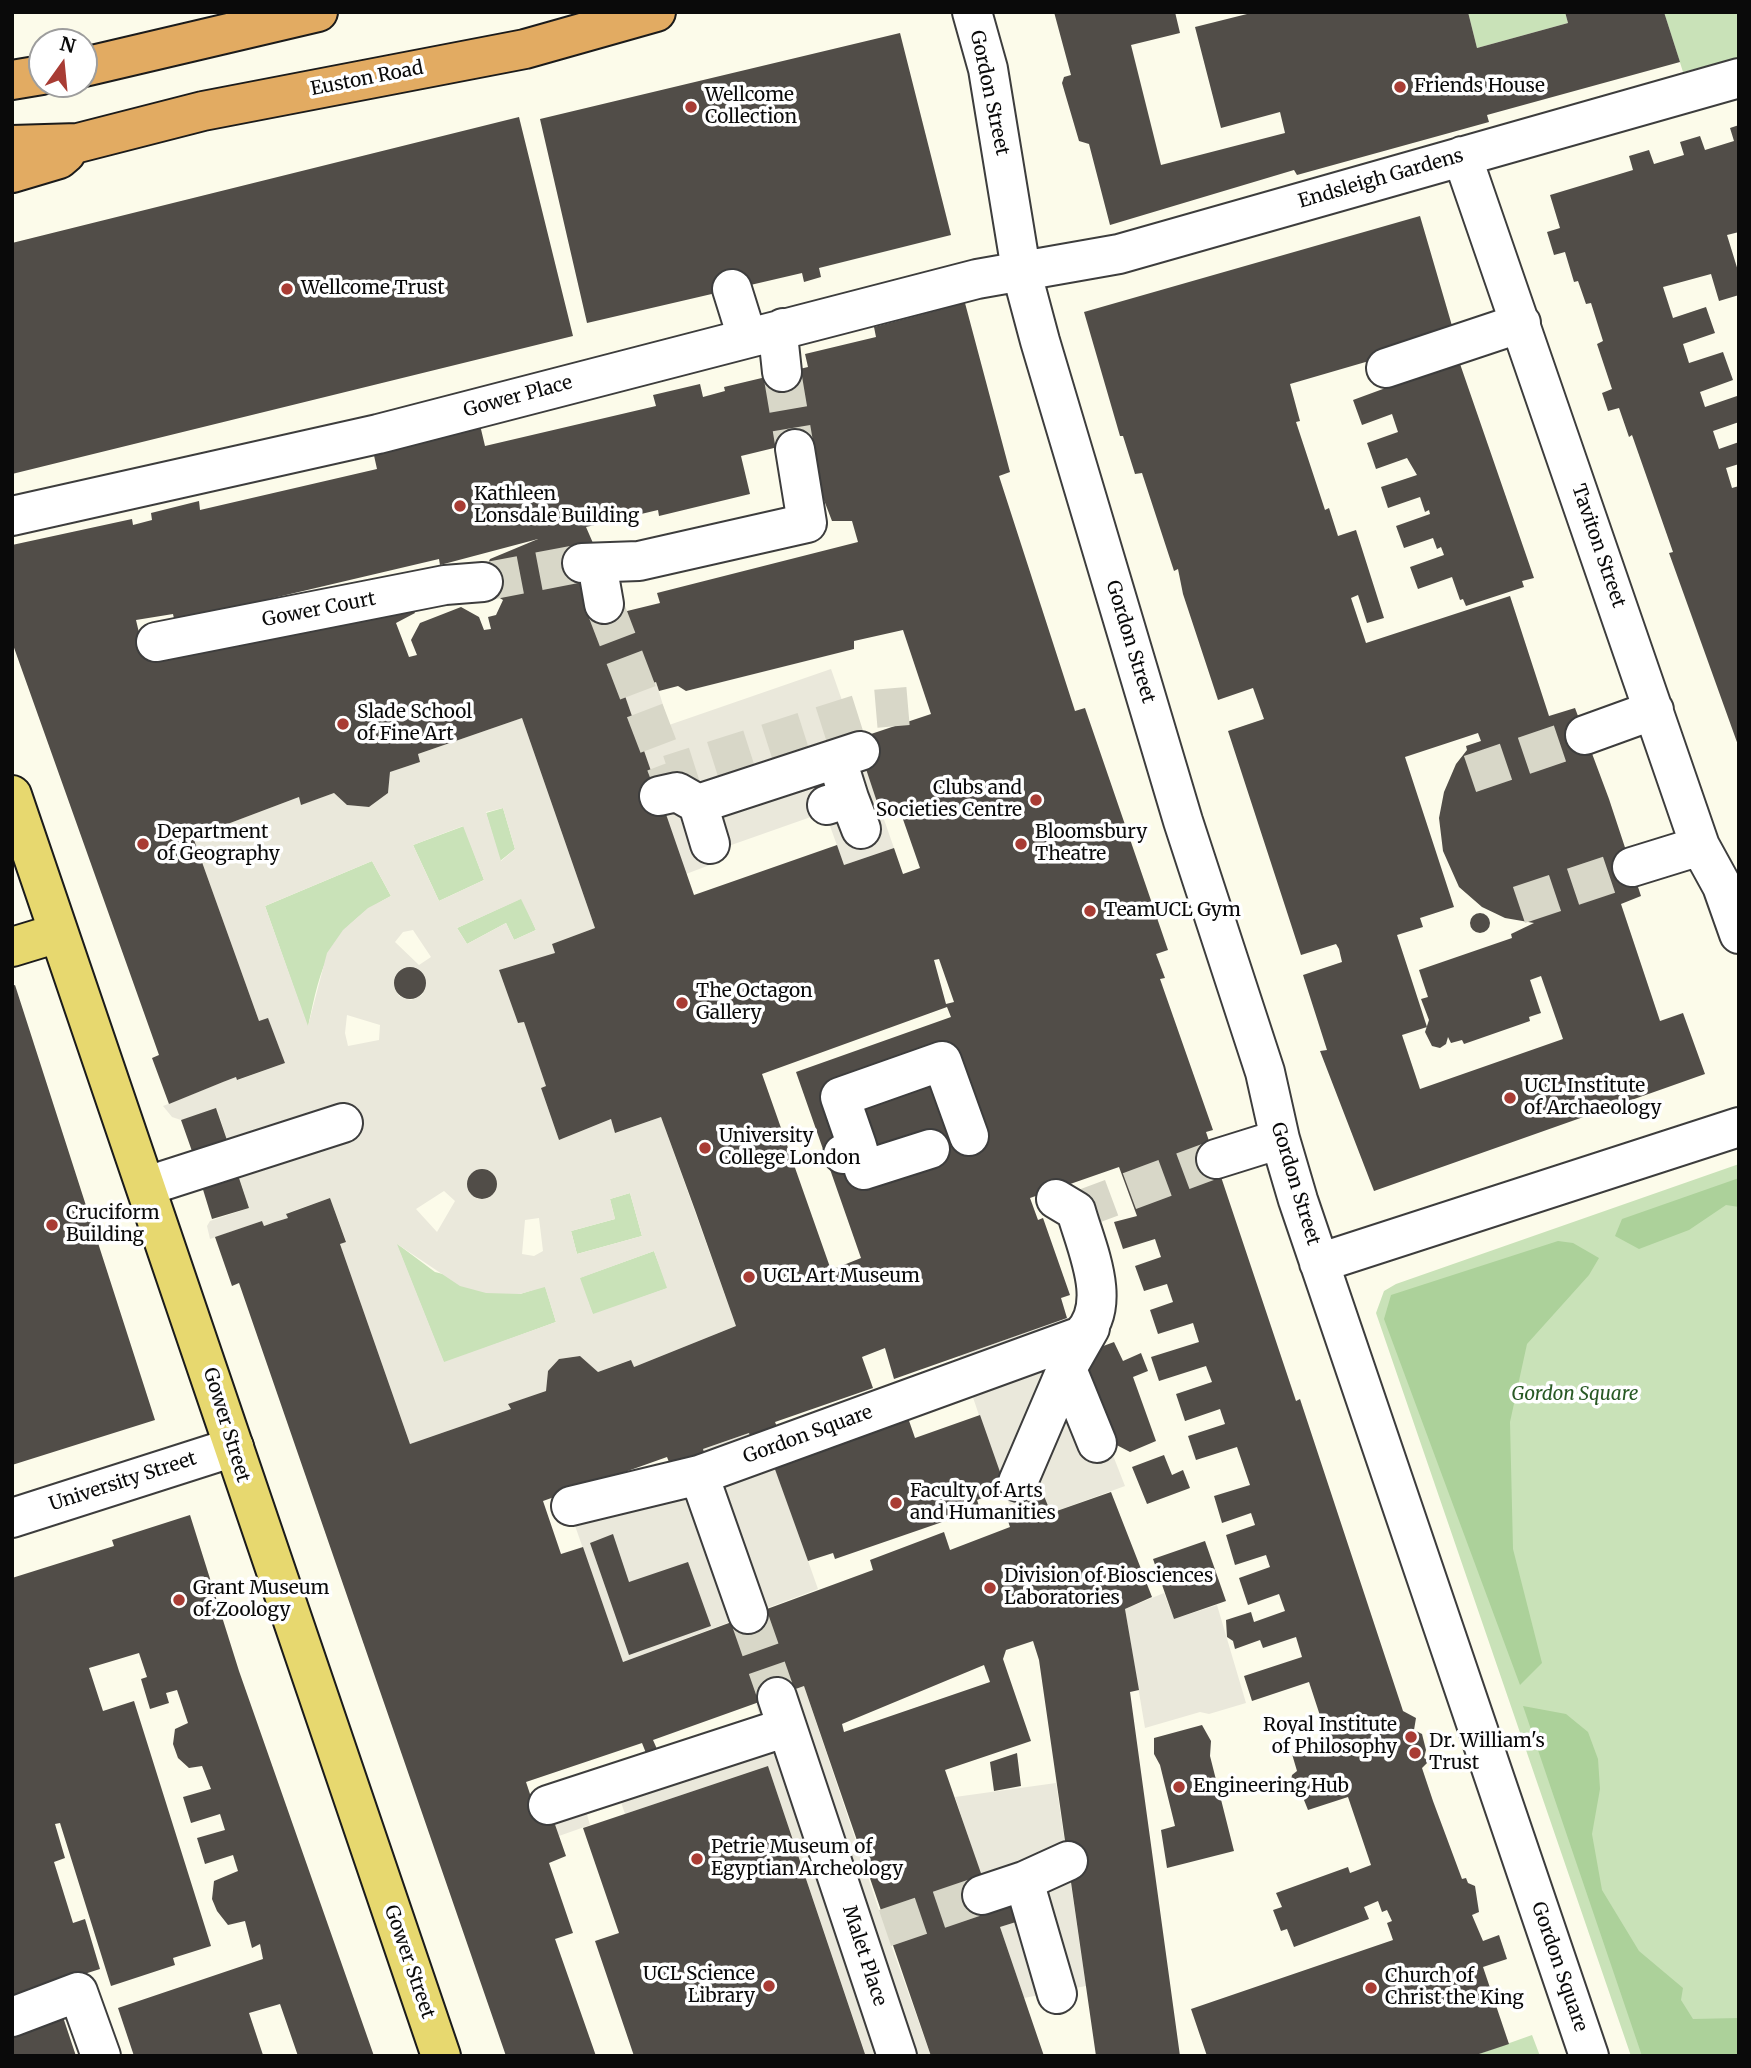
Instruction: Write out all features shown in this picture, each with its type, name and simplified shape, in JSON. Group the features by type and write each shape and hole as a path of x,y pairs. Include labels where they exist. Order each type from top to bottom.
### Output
{"highway":[{"path":"98,64 318,12"},
{"name":"Euston Road","path":"78,143 203,111 525,49 656,12"},
{"path":"12,145 78,143"},
{"path":"12,173 59,159 78,143"}],"main road":[{"name":"Gower Street","path":"12,795 441,2056"},
{"path":"12,947 58,933"}],"street":[{"name":"Gordon Street","path":"972,12 988,69 1021,270 1183,821 1265,1072 1280,1139 1319,1263"},
{"name":"Endsleigh Gardens","path":"1021,270 1119,254 1739,78"},
{"name":"Taviton Street","path":"1462,156 1700,846 1722,887 1739,934"},
{"name":"Gower Place","path":"12,516 378,434 765,332 1021,270"},
{"path":"732,289 765,332 779,344 782,372"},
{"path":"1385,368 1521,323"},
{"path":"604,604 589,564 639,561 807,523 795,449"},
{"name":"Gower Court","path":"156,642 445,585 483,582"},
{"path":"1585,735 1654,710"},
{"path":"710,844 678,797 848,755 855,826"},
{"path":"1632,867 1700,846"},
{"path":"929,1059 942,1061 960,1139 864,1170 850,1150 840,1097 929,1059"},
{"path":"147,1186 343,1123"},
{"path":"1319,1263 1739,1127"},
{"path":"1216,1159 1280,1139"},
{"path":"1018,1482 1071,1348 1098,1290 1076,1211 1056,1199"},
{"name":"Gordon Square","path":"1319,1263 1589,2056"},
{"path":"1071,1348 1097,1443"},
{"name":"Gordon Square","path":"571,1506 699,1475 1071,1348"},
{"name":"University Street","path":"12,1518 233,1447"},
{"path":"699,1475 748,1614"},
{"name":"Malet Place","path":"548,1805 782,1712 872,1933 897,2056"},
{"path":"982,1895 1024,1881 1068,1861"},
{"path":"1024,1881 1057,1994"},
{"path":"12,2017 78,1992 101,2056"}],"green space":[{"path":"1468,12 1565,12 1568,23 1477,48"},
{"path":"1664,12 1739,12 1739,58 1683,72"},
{"path":"503,808 515,849 500,861 486,813"},
{"path":"464,826 484,880 439,901 413,845"},
{"path":"372,861 391,896 370,908 341,935 324,966 308,1028 265,906"},
{"path":"522,898 536,930 514,940 506,923 467,944 457,928"},
{"name":"Gordon Square","path":"1739,1164 1739,2056 1631,2056 1376,1313 1384,1291 1396,1284"},
{"path":"1739,1178 1739,1207 1726,1205 1689,1230 1639,1249 1615,1236 1622,1219"},
{"path":"630,1193 642,1236 577,1254 571,1231 615,1219 610,1199"},
{"path":"1558,1241 1573,1243 1599,1258 1589,1275 1527,1344 1510,1422 1513,1549 1542,1663 1520,1685 1384,1319 1391,1295"},
{"path":"396,1243 435,1272 520,1294 545,1286 556,1322 444,1363"},
{"path":"654,1251 668,1288 593,1315 579,1278"},
{"path":"1523,1706 1566,1714 1588,1732 1598,1759 1600,1789 1592,1834 1602,1890 1639,1951 1683,1988 1681,2000 1693,2019 1739,2018 1739,2056 1642,2056"},
{"path":"1532,2035 1540,2056 1473,2056"}],"shaded area":[{"path":"831,669 894,848 844,865 825,812 720,849 723,860 686,874 624,693 656,682 669,725"},
{"path":"522,718 595,928 552,944 555,953 518,1023 524,1022 546,1086 541,1088 559,1140 611,1119 616,1133 661,1117 736,1326 634,1367 630,1360 598,1372 580,1356 559,1359 548,1371 546,1391 509,1404 511,1409 410,1444 340,1244 346,1241 330,1198 287,1213 288,1218 264,1226 262,1221 210,1239 207,1226 210,1221 249,1208 217,1109 181,1120 172,1117 163,1106 236,1077 238,1080 285,1063 268,1019 259,1021 193,837 299,797 302,804 334,793 347,805 369,807 388,793 390,772 420,762 418,754","holes":["503,808 515,849 501,861 486,812","463,826 484,880 439,901 413,845","372,861 391,896 368,908 343,930 327,953 308,1026 265,906","521,899 536,930 514,940 506,923 467,944 457,928","413,930 431,957 419,965 395,942 403,932","412,967 422,973 426,984 422,995 411,1000 399,996 394,986 400,970","347,1015 380,1025 379,1040 348,1046 345,1033","478,1169 489,1170 496,1179 496,1190 489,1198 478,1199 469,1192 469,1176","444,1191 455,1201 437,1232 416,1209","630,1193 642,1236 577,1254 571,1231 615,1219 610,1199","539,1218 543,1251 534,1256 522,1254 525,1220","397,1244 460,1286 486,1293 520,1294 545,1287 556,1322 444,1362","654,1251 667,1288 593,1314 580,1278"]},
{"path":"1067,1318 1090,1351 1107,1440 1125,1486 1051,1513 1044,1496 1010,1507 959,1356"},
{"path":"749,1433 751,1439 763,1434 818,1589 623,1662 567,1503 705,1455 703,1449"},
{"path":"1164,1593 1174,1619 1217,1605 1246,1703 1209,1714 1200,1712 1145,1728 1125,1609"},
{"path":"804,1686 880,1913 982,1879 955,1797 1056,1783 1086,1986 1024,1998 1000,1927 1016,1922 1011,1904 889,1939 931,2056 866,2056 768,1766 625,1814 618,1793 584,1804 590,1825 559,1836 543,1790 762,1724 756,1704"}],"building":[{"name":"Friends House","path":"1054,12 1175,12 1180,33 1131,45 1161,165 1285,133 1280,112 1221,128 1195,27 1255,12 1468,12 1477,48 1568,23 1565,12 1664,12 1680,62 1487,115 1489,122 1297,175 1294,170 1110,225 1089,144 1079,141 1062,83 1064,77 1071,75"},
{"path":"900,33 951,235 819,268 821,277 804,282 802,273 587,323 540,119"},
{"name":"Wellcome Trust","path":"519,117 573,336 12,474 12,243"},
{"path":"1739,125 1739,232 1727,235 1739,274 1739,295 1719,301 1711,274 1663,287 1673,318 1706,307 1715,333 1683,344 1689,363 1723,352 1733,380 1700,392 1705,407 1737,396 1739,401 1739,422 1713,431 1719,449 1739,442 1739,464 1726,468 1732,488 1739,486 1738,745 1669,553 1673,552 1632,435 1629,437 1619,408 1608,411 1602,393 1612,389 1597,344 1603,341 1591,303 1586,304 1578,281 1574,282 1565,252 1554,255 1547,232 1560,228 1550,195 1633,170 1629,156 1649,150 1654,164 1684,155 1680,142 1700,136 1705,150 1734,141 1730,128"},
{"path":"1420,216 1455,336 1290,384 1300,421 1296,422 1325,510 1329,508 1338,536 1356,530 1384,618 1367,623 1358,595 1351,598 1366,643 1510,596 1549,716 1575,708 1609,799 1641,896 1621,904 1660,1021 1683,1013 1705,1074 1374,1191 1320,1051 1327,1050 1303,975 1342,962 1339,949 1336,944 1301,955 1228,731 1264,719 1253,688 1218,700 1183,594 1178,569 1174,571 1142,473 1135,474 1123,436 1120,436 1084,312","holes":["1478,733 1481,741 1466,746 1467,750 1456,764 1444,792 1439,818 1443,851 1459,887 1482,907 1505,918 1534,923 1511,934 1512,938 1419,970 1428,997 1421,999 1429,1020 1427,1026 1397,935 1423,927 1420,918 1454,907 1405,757","1541,976 1563,1039 1420,1089 1402,1035 1427,1027 1425,1032 1432,1046 1440,1048 1446,1044 1448,1037 1451,1043 1462,1040 1464,1044 1530,1021 1529,1017 1541,1013 1530,980"]},
{"path":"965,303 1010,472 999,476 1075,711 1085,708 1168,950 1156,954 1165,978 1160,979 1213,1130 1206,1132 1296,1401 1300,1399 1403,1711 1416,1718 1414,1730 1422,1734 1426,1750 1424,1758 1429,1761 1422,1768 1433,1801 1462,1879 1466,1878 1468,1883 1475,1886 1479,1912 1472,1915 1483,1941 1499,1935 1507,1959 1483,1967 1509,2044 1473,2056 1207,2056 1191,2009 1393,1940 1387,1923 1392,1921 1387,1910 1382,1912 1378,1901 1364,1907 1369,1919 1294,1947 1287,1929 1281,1931 1273,1910 1282,1907 1276,1893 1348,1867 1350,1873 1371,1865 1348,1797 1308,1810 1302,1795 1296,1794 1290,1786 1292,1775 1297,1771 1292,1754 1329,1743 1309,1682 1252,1701 1244,1676 1302,1657 1296,1637 1263,1648 1260,1640 1235,1649 1233,1641 1227,1637 1226,1620 1251,1612 1254,1622 1285,1611 1279,1594 1248,1605 1239,1578 1270,1567 1266,1555 1235,1565 1226,1535 1255,1525 1251,1513 1222,1523 1214,1496 1250,1485 1237,1447 1196,1460 1188,1436 1225,1424 1220,1409 1185,1421 1176,1394 1212,1382 1206,1366 1159,1381 1151,1357 1199,1342 1193,1323 1158,1334 1150,1310 1173,1302 1167,1284 1144,1291 1135,1266 1161,1257 1155,1239 1123,1249 1114,1222 1137,1216 1119,1167 1030,1198 1038,1220 1043,1218 1070,1295 1061,1298 1067,1318 894,1379 885,1348 862,1357 873,1388 775,1422 778,1429 751,1439 749,1433 703,1449 705,1455 671,1467 667,1457 543,1501 561,1554 583,1547 623,1662 873,1570 870,1560 944,1532 950,1550 1010,1527 1004,1509 1044,1496 1051,1513 1111,1492 1152,1597 1125,1609 1139,1690 1130,1692 1180,2056 1096,2056 1039,1660 1033,1641 1006,1650 1003,1659 1031,1741 945,1770 983,1879 1010,1904 1016,1922 1000,1927 1044,2056 931,2056 804,1686 653,1740 657,1749 646,1753 642,1743 526,1782 530,1794 543,1790 566,1856 549,1863 573,1933 555,1939 596,2056 506,2056 239,1283 232,1286 215,1237 262,1221 264,1226 288,1218 286,1214 330,1198 346,1242 340,1244 410,1444 511,1409 508,1404 546,1391 548,1371 559,1359 580,1356 598,1372 631,1360 634,1367 736,1326 661,1117 615,1133 611,1119 559,1140 541,1088 546,1086 524,1022 518,1023 499,970 555,953 552,944 595,928 522,718 418,754 420,762 390,772 388,793 369,807 347,805 334,793 301,805 299,797 193,837 259,1021 268,1018 285,1063 237,1080 236,1077 169,1104 152,1058 159,1055 12,642 12,545 132,519 133,525 152,520 151,513 199,501 200,510 377,469 373,451 480,425 485,446 656,406 653,395 700,384 703,397 725,391 724,387 808,367 805,354 876,337 874,327","holes":["811,439 817,482 832,521 852,521 858,542 657,593 660,603 623,612 586,527 658,510 659,516 750,494 741,456","538,539 490,559 483,574 487,590 503,600 496,615 488,617 491,629 484,630 479,617 461,607 420,623 411,640 417,655 409,657 396,623 415,613 411,604 145,658 136,620 173,614 177,632 270,605 269,599 439,559 440,565","903,630 931,714 856,739 880,811 898,805 920,868 903,874 894,848 844,865 837,845 694,895 624,693 656,682 659,691 678,686 686,691 854,649 854,641","939,959 954,1002 946,1004 934,960","947,1007 951,1017 796,1072 861,1258 831,1270 762,1074","984,1665 990,1682 844,1732 842,1724"]},
{"path":"1459,361 1534,578 1522,581 1524,587 1466,606 1463,599 1460,600 1452,577 1418,589 1410,567 1444,555 1441,547 1437,549 1433,538 1404,548 1396,526 1430,514 1429,510 1425,512 1420,497 1388,508 1381,487 1417,475 1407,458 1376,469 1367,443 1398,432 1392,414 1362,425 1353,400"},
{"path":"1476,913 1484,913 1490,923 1484,933 1476,933 1470,927 1470,919"},
{"path":"410,967 421,972 426,983 421,994 410,999 399,994 394,983 399,972"},
{"name":"Cruciform Building","path":"15,985 155,1420 12,1465 12,986"},
{"path":"216,1108 228,1143 193,1154 181,1120"},
{"path":"482,1169 493,1173 497,1184 493,1195 482,1199 471,1195 467,1184 471,1173"},
{"path":"237,1172 249,1208 212,1219 201,1183"},
{"path":"1114,1342 1123,1361 1141,1353 1148,1371 1133,1377 1156,1441 1130,1452 1107,1440 1086,1373 1090,1351"},
{"path":"907,1415 915,1438 980,1415 1006,1489 977,1500 980,1509 835,1559 833,1553 808,1561 772,1461"},
{"path":"1164,1455 1172,1475 1183,1470 1190,1488 1147,1504 1132,1467"},
{"path":"190,1515 239,1671 374,2056 298,2056 280,2004 249,2013 263,2055 134,2056 118,2008 263,1959 260,1944 252,1948 245,1921 228,1925 212,1899 214,1881 238,1871 233,1855 205,1864 197,1838 225,1830 220,1814 191,1823 183,1797 211,1789 202,1766 189,1768 178,1758 173,1744 175,1729 188,1723 177,1690 166,1693 169,1703 150,1709 141,1679 147,1677 139,1653 89,1668 103,1711 134,1701 211,1946 173,1958 175,1965 111,1986 60,1823 55,1824 65,1858 54,1862 73,1923 85,1919 100,1969 53,1984 12,2004 12,1578 114,1546 112,1540"},
{"path":"613,1534 629,1582 688,1562 711,1626 629,1655 590,1543"},
{"path":"1205,1541 1226,1601 1174,1619 1153,1559"},
{"path":"1202,1725 1211,1741 1210,1756 1234,1851 1167,1868 1161,1830 1175,1826 1160,1765 1154,1754 1154,1738"},
{"path":"1017,1753 1021,1786 994,1791 990,1762"},
{"path":"768,1766 865,2054 634,2056 595,1941 619,1933 583,1828"},
{"path":"62,2014 76,2056 12,2056 12,2030"}],"tunnel":[{"path":"782,372 795,449"},
{"path":"483,582 582,563"},
{"path":"604,604 669,774 873,709 908,706"},
{"path":"1470,774 1585,735"},
{"path":"1519,905 1632,867"},
{"path":"1076,1211 1216,1159"},
{"path":"748,1614 777,1697"},
{"path":"885,1928 982,1895"}],"place":[{"name":"Friends House","path":"1400,87"},
{"name":"Wellcome Collection","path":"691,107"},
{"name":"Wellcome Trust","path":"287,289"},
{"name":"Kathleen Lonsdale Building","path":"460,506"},
{"name":"Slade School of Fine Art","path":"343,724"},
{"name":"Clubs and Societies Centre","path":"1036,800"},
{"name":"Department of Geography","path":"143,844"},
{"name":"Bloomsbury Theatre","path":"1021,844"},
{"name":"TeamUCL Gym","path":"1090,911"},
{"name":"The Octagon Gallery","path":"682,1003"},
{"name":"UCL Institute of Archaeology","path":"1510,1098"},
{"name":"University College London","path":"705,1148"},
{"name":"Cruciform Building","path":"52,1225"},
{"name":"UCL Art Museum","path":"749,1277"},
{"name":"Faculty of Arts and Humanities","path":"896,1503"},
{"name":"Division of Biosciences Laboratories","path":"990,1588"},
{"name":"Grant Museum of Zoology","path":"179,1600"},
{"name":"Royal Institute of Philosophy","path":"1411,1737"},
{"name":"Dr. William's Trust","path":"1415,1753"},
{"name":"Engineering Hub","path":"1179,1787"},
{"name":"Petrie Museum of Egyptian Archeology","path":"697,1859"},
{"name":"UCL Science Library","path":"769,1986"},
{"name":"Church of Christ the King","path":"1371,1988"}]}
